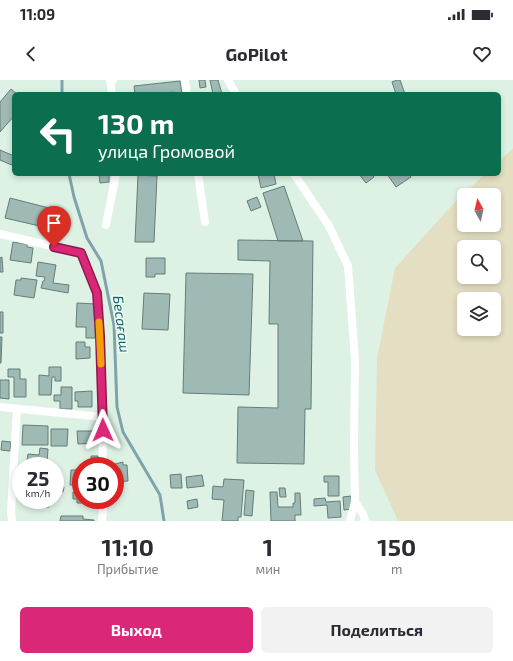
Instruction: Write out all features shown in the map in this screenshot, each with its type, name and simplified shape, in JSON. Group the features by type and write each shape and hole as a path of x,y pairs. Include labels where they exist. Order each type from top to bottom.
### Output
{"street":[{"path":"112,92 110,80 113,80"},
{"path":"185,80 187,92"},
{"path":"228,80 235,92"},
{"path":"106,224 116,176"},
{"path":"198,176 205,222"},
{"path":"295,176 329,226 348,266 355,360 355,502 350,521"},
{"path":"0,234 81,253 97,293 100,336 104,457"},
{"path":"0,407 103,417"},
{"path":"12,521 11,512 17,409"},
{"path":"355,502 363,514 365,521"},
{"path":"102,521 103,509"}],"shaded area":[{"path":"513,148 513,521 398,521 375,470 377,358 395,268 457,200 457,232 501,232 501,188 470,188 483,176 501,176 501,159"}],"building":[{"path":"199,80 205,80 206,87 200,88"},
{"path":"210,80 218,80 221,92 213,92"},
{"path":"400,80 404,92 395,92 392,82"},
{"path":"180,81 182,92 135,92 134,86"},
{"path":"11,89 15,92 12,92 12,118 0,132 0,102"},
{"path":"0,150 12,155 12,165 0,160"},
{"path":"99,176 109,176 109,182 100,183"},
{"path":"138,176 157,176 154,242 135,242"},
{"path":"258,176 274,176 276,184 261,188"},
{"path":"361,176 373,176 374,177 366,183"},
{"path":"388,176 410,176 411,177 396,187"},
{"path":"284,186 303,241 278,241 263,193"},
{"path":"257,197 261,207 251,211 247,201"},
{"path":"10,198 49,208 44,227 5,218"},
{"path":"238,240 313,241 311,409 305,409 304,464 237,463 238,407 278,408 278,324 269,324 270,261 238,260"},
{"path":"13,242 27,244 27,247 33,248 31,263 10,260"},
{"path":"2,257 3,272 0,272 0,258"},
{"path":"146,258 165,258 165,274 155,274 155,277 146,277"},
{"path":"38,262 56,265 53,283 69,285 68,293 41,288 45,277 36,276"},
{"path":"186,273 253,274 249,395 183,393"},
{"path":"21,278 37,280 34,298 14,295 16,280 21,280"},
{"path":"144,293 170,294 168,330 142,329"},
{"path":"77,303 96,304 95,338 86,338 86,327 76,327"},
{"path":"0,312 3,312 3,333 0,333"},
{"path":"0,337 2,337 1,363 0,363"},
{"path":"76,342 85,342 85,347 90,347 90,358 76,359"},
{"path":"49,367 61,367 61,381 55,381 55,377 52,377 51,395 39,395 39,375 49,376"},
{"path":"8,369 20,369 20,379 26,379 26,397 14,397 14,377 8,377"},
{"path":"0,380 9,380 9,399 0,398"},
{"path":"61,387 72,387 72,409 60,409 60,401 54,401 54,395 61,395"},
{"path":"92,391 92,407 78,407 78,401 75,401 75,392"},
{"path":"23,425 48,426 48,445 22,445"},
{"path":"51,429 68,429 67,446 51,446"},
{"path":"77,431 95,431 96,443 78,444"},
{"path":"2,441 11,442 10,451 1,450"},
{"path":"40,448 48,449 47,457 28,457 28,454 39,455"},
{"path":"124,465 127,465 128,481 124,481"},
{"path":"71,470 72,470 72,485 70,485"},
{"path":"181,474 182,488 171,488 170,475"},
{"path":"202,475 204,486 187,488 186,477"},
{"path":"324,476 339,476 339,496 328,496 328,482 324,482"},
{"path":"224,479 244,480 241,517 238,517 238,521 222,521 224,500 212,499 213,486 223,487"},
{"path":"279,488 285,488 286,497 280,497"},
{"path":"246,490 254,491 252,516 244,515"},
{"path":"270,492 277,492 278,507 293,507 293,503 295,503 295,493 300,493 301,515 295,515 295,521 271,521"},
{"path":"351,496 352,509 344,510 343,497"},
{"path":"325,498 326,502 340,501 341,517 328,518 327,505 314,506 314,499"},
{"path":"197,499 198,507 188,509 187,501"},
{"path":"61,516 83,516 83,519 94,521 60,521"}],"waterway":[{"name":"Бесағаш","path":"62,80 62,92"},
{"name":"Бесағаш","path":"69,176 74,197 87,238 101,261 114,325 117,407 123,432 160,495 164,521"}],"slow traffic":[{"path":"99,322 101,364"}],"route":[{"path":"54,247 81,253 97,293 103,430"}]}
